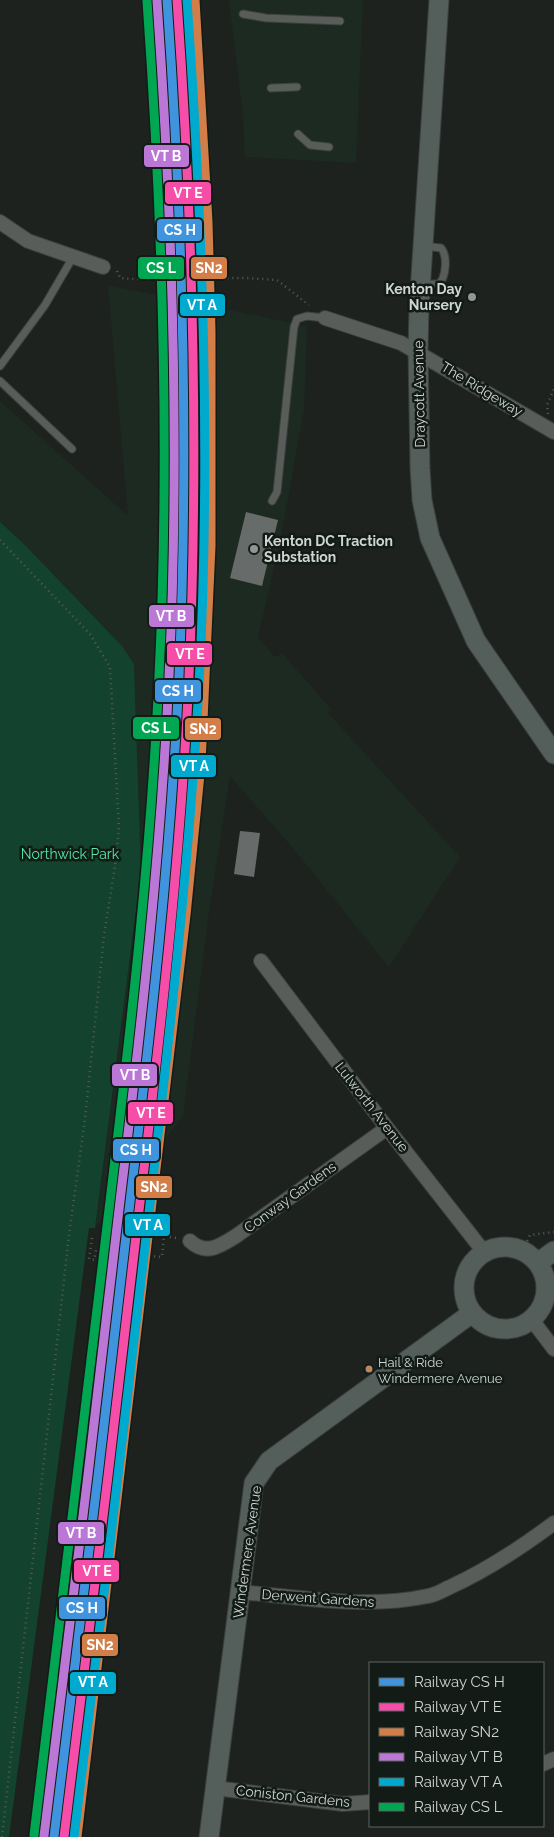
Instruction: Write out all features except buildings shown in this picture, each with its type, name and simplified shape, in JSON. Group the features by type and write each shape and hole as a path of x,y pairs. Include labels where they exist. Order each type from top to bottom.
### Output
{"street":[{"name":"Draycott Avenue","path":"439,0 420,284 418,351 422,500 430,538 476,641 554,754"},
{"path":"0,222 28,240 103,267"},
{"name":"The Ridgeway","path":"326,318 401,343 418,351 553,428"},
{"name":"Lulworth Avenue","path":"261,961 387,1128 484,1252"},
{"name":"Conway Gardens","path":"190,1242 197,1248 216,1249 387,1128"},
{"path":"509,1246 523,1250 539,1262 545,1275 550,1279 544,1304 532,1320 519,1327 505,1330 490,1327 472,1313 466,1300 464,1286 467,1271 475,1259 484,1252 495,1247 509,1246"},
{"path":"539,1262 554,1251"},
{"name":"Windermere Avenue","path":"209,1837 242,1592 254,1483 269,1461 472,1313"},
{"path":"532,1320 554,1349"},
{"name":"Derwent Gardens","path":"242,1592 334,1602 368,1602 430,1596 527,1544 554,1523"},
{"name":"Coniston Gardens","path":"215,1788 343,1804 369,1802"}],"lane":[{"path":"243,14 266,18 340,21"},
{"path":"270,88 297,87"},
{"path":"298,134 310,145 329,147"},
{"path":"0,366 45,305 73,257"},
{"path":"272,501 277,492 294,327 297,319 307,316 326,318"},
{"path":"0,381 72,449"}],"path":[{"path":"132,278 246,278 277,280 326,318"},
{"path":"553,428 548,405 554,389"},
{"path":"0,540 90,634 110,667 119,828 104,935 69,1235 2,1837"},
{"path":"523,1250 530,1235 554,1232"},
{"path":"92,1238 89,1259 94,1260 96,1250 162,1257 164,1236"}],"shaded area":[{"path":"229,0 363,0 356,163 245,157 243,116"},
{"path":"108,285 307,326 304,410 281,536 258,638 275,657 283,654 331,709 328,713 460,857 389,967 297,853 230,776 208,919 183,1116 95,1228 141,871 134,664 122,646 25,545 0,523 0,401 128,516"}],"green space":[{"name":"Northwick Park","path":"0,522 25,545 122,646 134,664 141,871 95,1228 89,1228 9,1837 0,1837"}],"transit line":[{"path":"54,1837 145,1071 166,874 171,808 182,591 184,422 177,169 167,0"},
{"path":"64,1837 155,1071 176,874 181,808 192,591 194,422 187,169 177,0"},
{"path":"74,1837 170,1026 184,890 195,753 203,599 205,428 201,257 187,0"},
{"path":"34,1835 125,1070 151,808 162,592 164,423 161,254 147,1"},
{"path":"44,1836 135,1070 156,874 161,808 172,592 174,423 171,254 157,1"}],"rail line":[{"name":"SN2","path":"77,1837 186,915 201,764 211,546 211,331 208,222 195,0"}],"place":[{"name":"Kenton Day Nursery","path":"472,297"},
{"name":"Kenton DC Traction Substation","path":"254,549"},
{"name":"Hail & Ride Windermere Avenue","path":"369,1369"}]}
